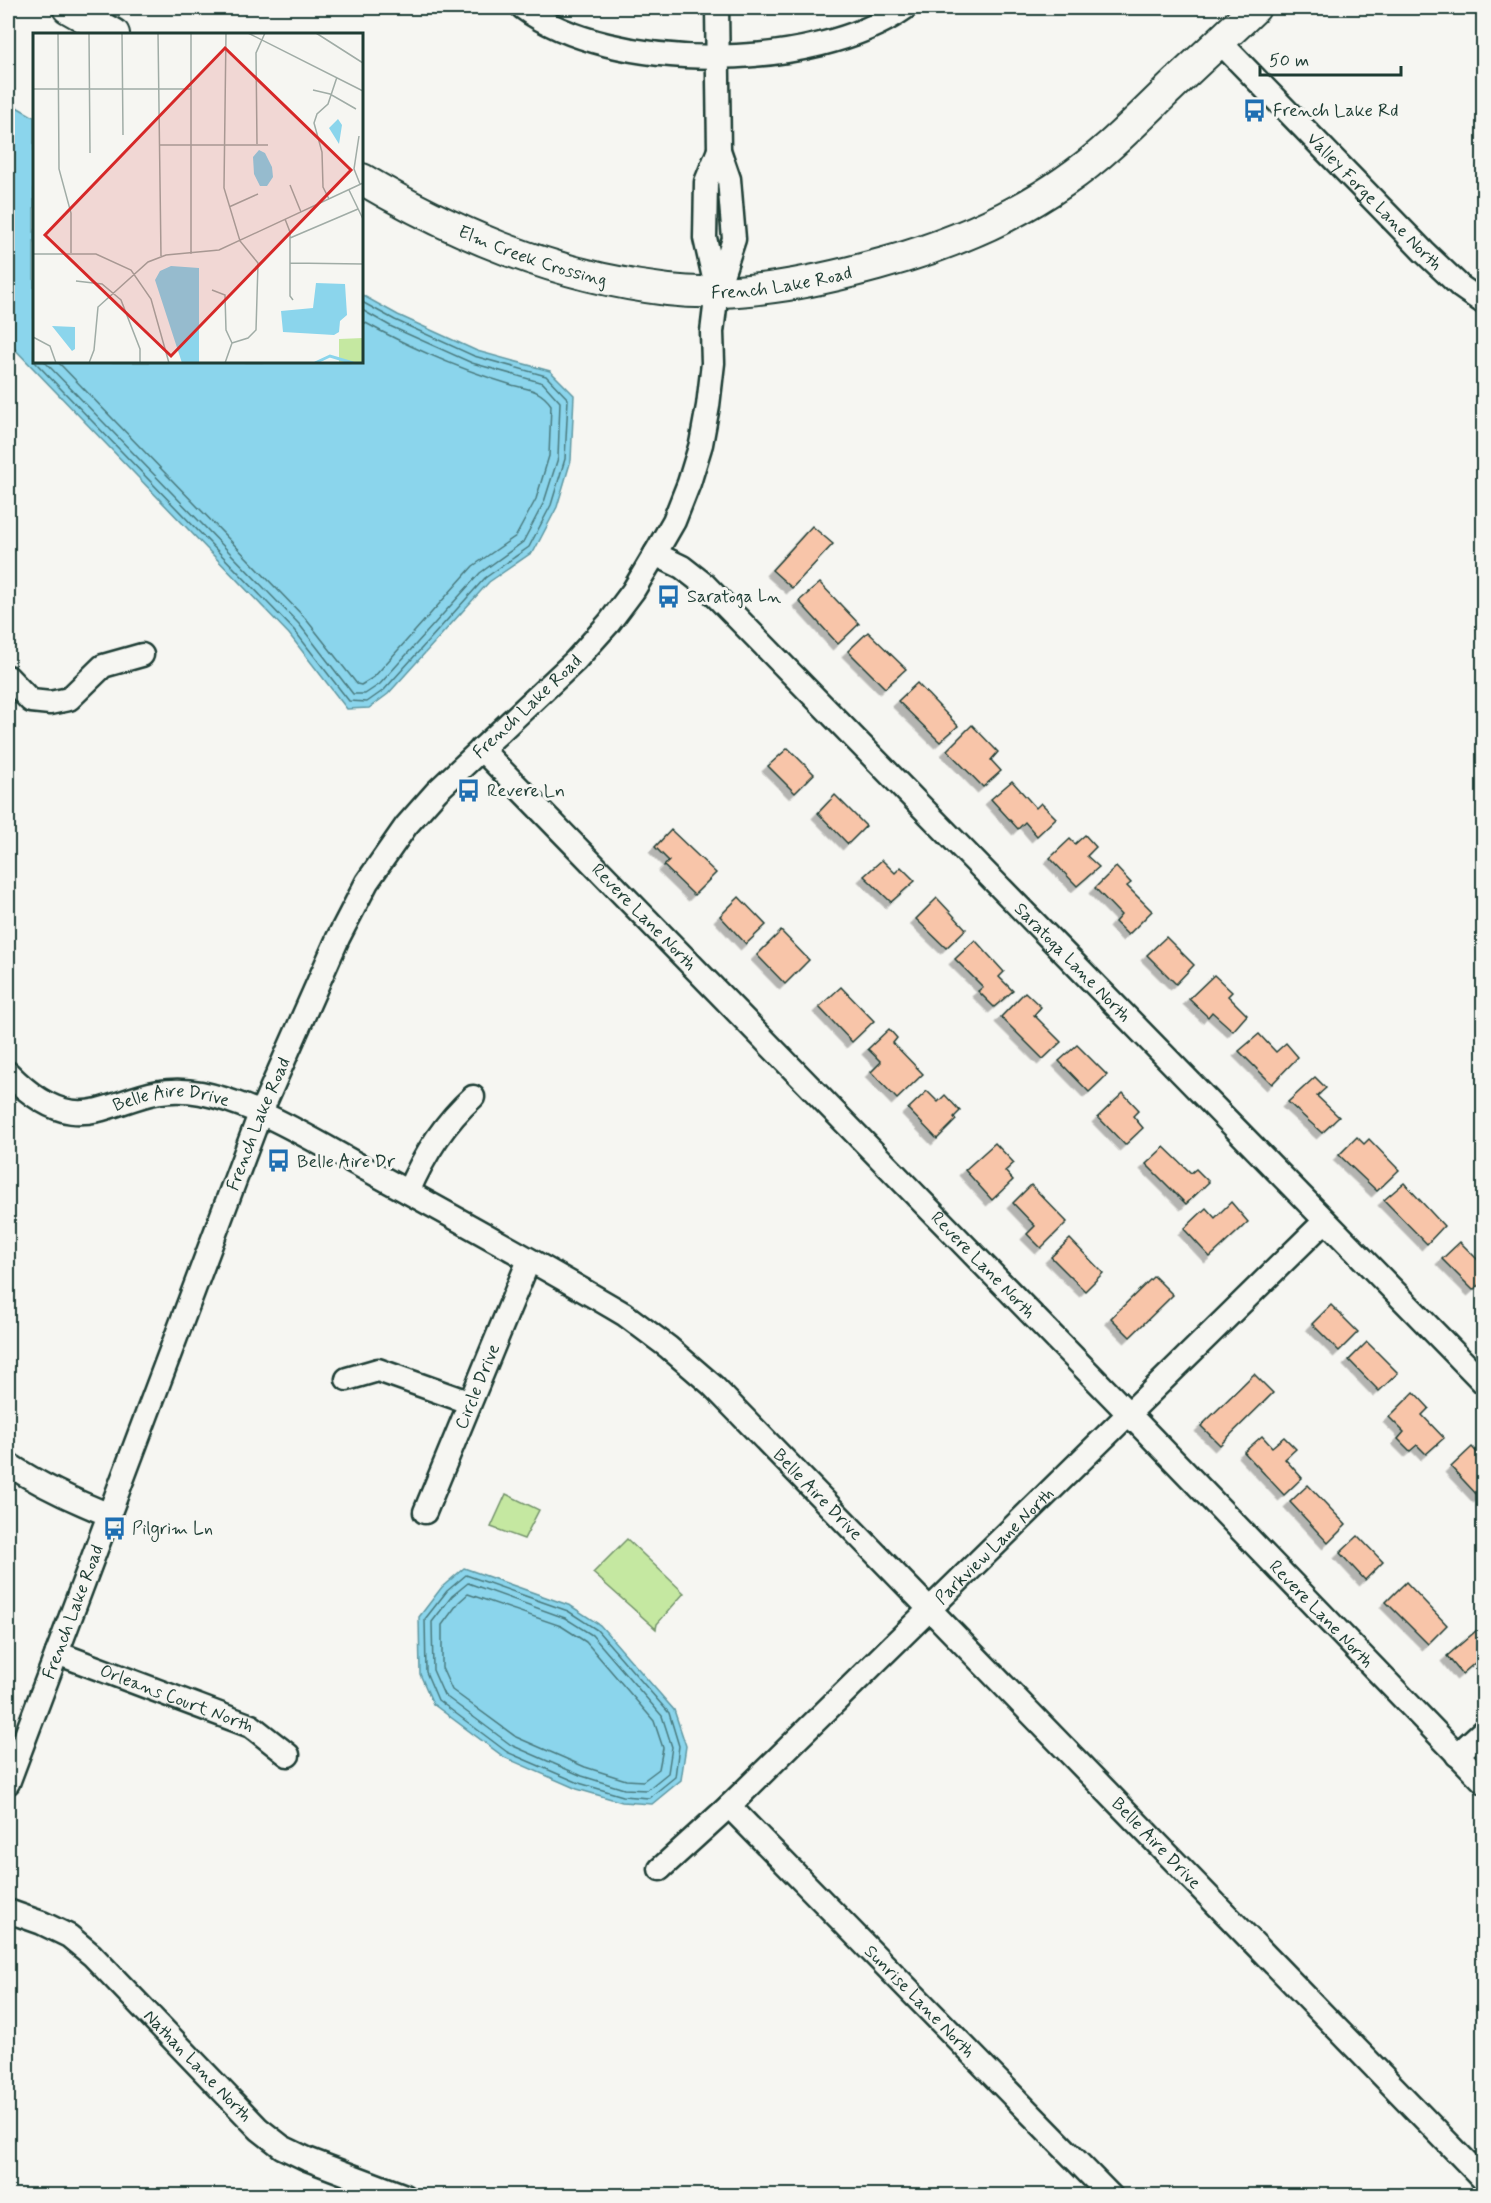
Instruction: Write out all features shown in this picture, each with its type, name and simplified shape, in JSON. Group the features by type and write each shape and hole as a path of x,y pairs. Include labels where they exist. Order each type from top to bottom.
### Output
{"main road":[{"path":"68,8 112,33"},
{"name":"French Lake Road","path":"717,291 789,284 860,270 931,249 987,226 1073,175 1130,127 1255,8"},
{"name":"Elm Creek Crossing","path":"363,180 430,218 524,257 619,282 669,290 717,291"}],"street":[{"path":"523,8 578,36 635,51 717,56 778,53 845,37 892,17 905,8"},
{"path":"717,8 719,150 729,180 734,239 717,291"},
{"name":"Valley Forge Lane North","path":"1220,42 1424,252 1461,287 1484,303"},
{"name":"French Lake Road","path":"8,1783 260,1114 338,938 367,882 406,826 437,791 575,661 633,591 656,554 681,502 700,444 713,363 712,332 717,291"},
{"name":"Saratoga Lane North","path":"656,554 682,567 705,585 1484,1383"},
{"path":"8,677 31,701 50,703 69,699 103,666 142,655"},
{"name":"Revere Lane North","path":"481,749 1484,1782"},
{"name":"Belle Aire Drive","path":"8,1073 33,1096 45,1104 65,1111 87,1113 148,1095 175,1090 201,1093 260,1114 408,1192 624,1314 668,1347 712,1385 1484,2180"},
{"path":"408,1192 418,1168 455,1113 473,1097"},
{"name":"Parkview Lane North","path":"660,1869 729,1806 1325,1221"},
{"name":"Circle Drive","path":"425,1512 468,1402 529,1260"},
{"path":"347,1379 378,1371 468,1402"},
{"path":"8,1464 30,1479 65,1497 110,1515"},
{"name":"Orleans Court North","path":"57,1653 251,1726 288,1755"},
{"path":"1457,1755 1484,1730"},
{"name":"Sunrise Lane North","path":"729,1806 1111,2196"},
{"name":"Nathan Lane North","path":"8,1911 69,1936 92,1955 260,2129 282,2147 307,2159 405,2196"}],"green space":[{"path":"506,1494 539,1510 524,1539 491,1527"},
{"path":"627,1539 684,1593 657,1624 656,1629 593,1573"}],"water":[{"path":"8,102 33,116 33,363 363,363 363,296 398,315 477,351 550,371 574,395 571,460 557,507 534,551 489,582 388,694 369,708 347,709 289,634 8,342"},
{"path":"464,1568 571,1606 600,1625 674,1710 686,1746 681,1780 652,1804 622,1802 577,1789 504,1757 433,1704 420,1674 419,1617 442,1587"}],"building":[{"path":"812,526 833,544 792,588 772,570"},
{"path":"820,583 859,624 838,644 799,601"},
{"path":"868,632 906,669 885,688 848,651"},
{"path":"917,683 958,726 940,742 898,701"},
{"path":"972,725 998,752 991,760 1001,771 983,787 947,750"},
{"path":"788,748 814,774 795,793 768,766"},
{"path":"1012,781 1036,808 1041,803 1056,818 1037,836 1025,822 1018,829 991,799"},
{"path":"835,795 866,826 848,844 818,813"},
{"path":"671,830 716,873 694,895 664,866 669,861 655,847"},
{"path":"1085,835 1096,847 1087,856 1099,867 1077,886 1050,858 1070,839 1075,844"},
{"path":"882,860 895,873 901,867 915,881 891,902 864,876"},
{"path":"1116,867 1131,883 1127,886 1152,911 1128,935 1115,922 1121,915 1095,888"},
{"path":"739,897 766,925 746,944 720,916"},
{"path":"937,898 966,929 946,948 916,919"},
{"path":"781,931 809,960 785,984 757,955"},
{"path":"1166,937 1194,965 1176,984 1147,955"},
{"path":"975,940 1004,972 999,977 1013,991 994,1007 978,991 983,987 955,959"},
{"path":"1214,975 1232,992 1228,996 1247,1015 1233,1031 1212,1012 1208,1017 1189,999"},
{"path":"841,987 874,1021 852,1042 819,1007"},
{"path":"1025,992 1041,1007 1034,1015 1061,1042 1043,1059 1001,1017"},
{"path":"889,1029 897,1038 893,1043 923,1074 897,1099 871,1072 881,1062 868,1049"},
{"path":"1259,1034 1276,1052 1286,1043 1298,1057 1272,1084 1239,1051"},
{"path":"1077,1045 1107,1075 1089,1092 1059,1061"},
{"path":"1315,1077 1326,1088 1317,1096 1339,1117 1322,1133 1288,1102"},
{"path":"927,1091 938,1102 945,1095 960,1111 954,1117 956,1120 937,1139 908,1109"},
{"path":"1123,1093 1139,1110 1133,1116 1143,1128 1125,1145 1098,1117"},
{"path":"1357,1137 1364,1144 1369,1139 1399,1170 1377,1191 1339,1155"},
{"path":"995,1143 1014,1163 1005,1171 1013,1180 992,1200 965,1170"},
{"path":"1164,1147 1191,1173 1196,1169 1209,1182 1186,1204 1146,1164"},
{"path":"1404,1183 1444,1226 1427,1244 1384,1200"},
{"path":"1031,1185 1067,1222 1041,1248 1027,1234 1035,1226 1013,1203"},
{"path":"1231,1202 1248,1222 1210,1257 1184,1229 1206,1208 1215,1218"},
{"path":"1070,1239 1103,1273 1085,1291 1051,1257"},
{"path":"1460,1242 1484,1266 1484,1280 1473,1290 1442,1259"},
{"path":"1154,1276 1173,1295 1130,1337 1111,1318"},
{"path":"1331,1305 1358,1332 1339,1351 1312,1324"},
{"path":"1367,1342 1398,1373 1379,1391 1349,1360"},
{"path":"1254,1374 1273,1393 1220,1445 1201,1426"},
{"path":"1414,1392 1429,1408 1422,1415 1444,1438 1426,1454 1417,1445 1410,1451 1398,1439 1404,1432 1389,1417"},
{"path":"1262,1436 1272,1447 1284,1437 1296,1449 1285,1459 1302,1478 1284,1495 1244,1452"},
{"path":"1472,1447 1484,1460 1484,1493 1479,1497 1451,1467"},
{"path":"1308,1485 1346,1525 1328,1543 1290,1502"},
{"path":"1358,1536 1383,1562 1365,1580 1340,1553"},
{"path":"1406,1582 1447,1625 1428,1644 1386,1602"},
{"path":"1484,1624 1484,1655 1462,1674 1447,1656"}],"place":[{"name":"French Lake Rd","path":"1255,110"},
{"name":"Saratoga Ln","path":"669,596"},
{"name":"Revere Ln","path":"469,790"},
{"name":"Belle Aire Dr","path":"279,1161"},
{"name":"Pilgrim Ln","path":"114,1528"}]}
